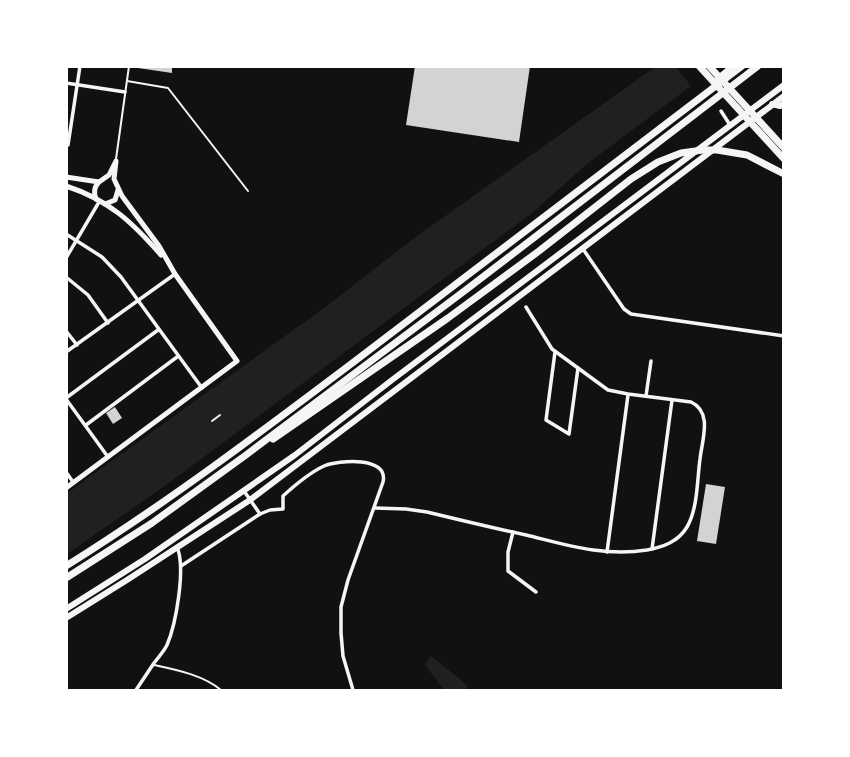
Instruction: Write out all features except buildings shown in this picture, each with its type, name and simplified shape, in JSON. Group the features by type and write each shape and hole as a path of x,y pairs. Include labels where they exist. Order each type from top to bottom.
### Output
{"highway":[{"path":"698,66 769,139 783,148"},
{"path":"709,66 783,159"},
{"path":"668,122 734,66"},
{"path":"66,566 128,527 240,448 742,66"},
{"path":"66,578 152,523 246,455 758,66"},
{"path":"246,455 286,432 448,318 631,179 658,162 673,155 717,150 741,154 783,174"}],"main road":[{"path":"771,94 783,79"},
{"path":"66,608 145,559 295,455 783,85"},
{"path":"66,618 250,500 783,96"},
{"path":"772,104 783,104"}],"street":[{"path":"66,144 68,145 80,66"},
{"path":"66,83 125,92"},
{"path":"721,111 730,125"},
{"path":"66,114 73,114"},
{"path":"100,202 94,191 101,181 109,176 116,161"},
{"path":"66,488 237,361 117,187 114,179 116,161"},
{"path":"66,177 110,180 117,187 116,200 100,202"},
{"path":"66,186 122,214 168,263"},
{"path":"66,258 100,202"},
{"path":"66,234 102,257 121,277 202,388"},
{"path":"583,249 624,309 631,314 783,336"},
{"path":"66,352 175,274"},
{"path":"66,277 88,295 108,323"},
{"path":"375,509 427,512 570,546 607,552 666,546 682,534 694,506 705,418 698,405 608,390 555,352 526,307"},
{"path":"108,457 66,398 159,330"},
{"path":"66,331 76,345"},
{"path":"555,352 546,420 569,434 578,368"},
{"path":"86,425 178,357"},
{"path":"646,396 651,361"},
{"path":"607,552 628,394"},
{"path":"652,549 672,400"},
{"path":"181,566 260,514 283,509 283,496 317,470 335,463 356,462 372,464 383,471 383,482 375,509 348,580 341,607 343,656 353,691"},
{"path":"66,472 74,483"},
{"path":"244,491 260,514"},
{"path":"513,532 508,552 508,571 537,592"},
{"path":"136,691 167,645 172,628 181,566 177,547"}],"lane":[{"path":"116,161 129,66"},
{"path":"127,81 168,88 248,191"},
{"path":"153,665 185,672 215,685 221,691"}],"path":[{"path":"212,421 220,415"}],"shaded area":[{"path":"655,67 676,67 691,86 587,164 532,213 162,488 67,554 66,494 324,308 413,239"},
{"path":"431,656 466,684 468,690 444,690 425,665"}]}
